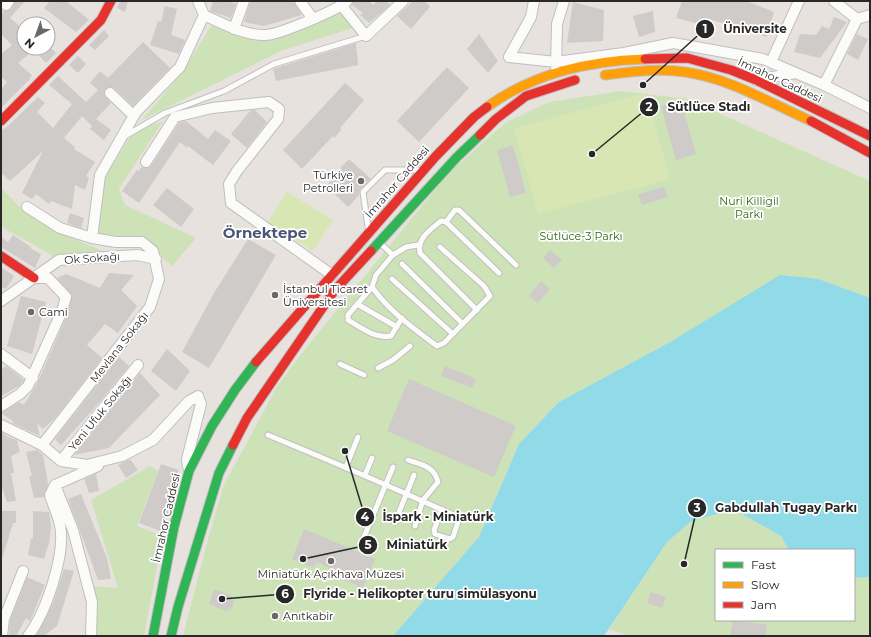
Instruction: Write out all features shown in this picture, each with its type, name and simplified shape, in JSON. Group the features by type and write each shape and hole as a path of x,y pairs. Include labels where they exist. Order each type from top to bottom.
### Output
{"main road":[{"path":"1,120 101,20 111,1"},
{"name":"İmrahor Caddesi","path":"153,636 172,540 191,473 212,426 235,390 267,348 423,170 474,117 505,94 542,76 575,68 630,60 687,58 731,70 756,80 870,136"},
{"path":"700,76 702,62"},
{"path":"598,76 651,70 685,72 722,81 812,122 870,153"},
{"path":"171,636 198,540 215,471 247,418 334,291 457,157 496,119 526,96 569,80 583,78"},
{"path":"1,256 34,278"},
{"path":"303,307 316,316"},
{"path":"172,540 189,546 198,540"}],"street":[{"path":"198,1 204,15 234,29 266,35 313,19 344,4 366,36 403,1"},
{"path":"234,29 244,1"},
{"path":"300,1 313,19"},
{"path":"534,1 531,17 509,57 556,62 624,53 672,43 763,59 824,85 870,108"},
{"path":"556,73 557,24 564,1"},
{"path":"771,62 799,1"},
{"path":"834,1 857,19"},
{"path":"92,238 100,175 134,116 180,67 204,15"},
{"path":"824,85 857,19 870,15"},
{"path":"756,80 796,73"},
{"path":"110,93 134,116"},
{"path":"146,162 175,117 212,108 269,102 279,109 278,119 237,171 229,184 231,203 332,275"},
{"name":"Mevlana Sokağı","path":"27,207 60,228 92,238 116,242 142,242 153,251 156,259 159,279 150,307 42,445"},
{"name":"Ok Sokağı","path":"1,301 59,260 137,255 156,259"},
{"path":"1,406 20,394 33,378 62,311 66,297 48,278 34,278"},
{"path":"1,354 33,378"},
{"name":"Yeni Ufuk Sokağı","path":"61,461 138,365"},
{"path":"28,636 34,628 54,582 61,552 61,525 50,495 55,485 122,456 153,440 189,401 198,396 201,404 187,459 191,473"},
{"path":"1,425 42,445 61,461 87,464 122,456"},
{"path":"55,485 73,530 92,602 91,636"},
{"path":"2,636 4,618 23,571"}],"lane":[{"path":"119,140 165,113 224,91 274,64 366,36"},
{"path":"369,233 363,192 385,170 423,170"},
{"path":"446,222 455,210 459,210 516,265"},
{"path":"477,310 420,253 418,245 422,238 441,221 446,222 499,273"},
{"path":"378,242 393,254"},
{"path":"402,318 391,336 383,337 363,329 348,320 348,315 372,287 376,275 393,254 406,247 418,245"},
{"path":"372,287 380,298 402,318 437,346 444,343 490,296 484,286 440,247"},
{"path":"402,264 463,324"},
{"path":"392,279 453,334"},
{"path":"358,304 397,327"},
{"path":"378,368 394,360 410,346"},
{"path":"340,364 364,375"},
{"path":"268,435 424,500 442,509 456,516 459,519 453,537 450,539 435,534 434,530 442,509"},
{"path":"346,467 358,437"},
{"path":"365,475 372,458"},
{"path":"408,460 430,468 436,474 438,482 424,500 415,526"},
{"path":"364,538 393,467"},
{"path":"396,522 414,475"}],"green space":[{"path":"342,10 352,28 281,51 142,120 182,73 213,23 264,37"},
{"name":"Sütlüce-3 Parkı","path":"622,91 687,99 870,181 870,298 672,341 559,402 519,444 479,537 393,636 183,636 208,539 224,485 278,385 314,338 449,173 505,123 549,102"},
{"path":"646,93 670,179 538,214 514,128"},
{"path":"163,121 119,189 125,205 196,238 172,266 147,244 96,236 105,177 133,132"},
{"path":"1,188 25,212 71,238 128,261 53,256 7,230 1,226"},
{"path":"287,192 333,220 313,251 267,223"},
{"path":"150,466 158,471 137,526 163,536 144,636 92,636 92,586 118,588 91,500"},
{"path":"733,509 781,536 788,549 715,549 715,621 855,621 855,578 870,577 870,636 629,636 609,629 667,542 691,520"}],"water":[{"path":"780,275 818,279 870,298 870,577 855,578 855,549 788,549 781,536 733,509 690,522 667,542 604,636 393,636 479,537 519,444 559,402 672,341"}],"building":[{"path":"15,1 25,1 10,18 16,23 16,56 27,56 18,63 32,75 29,80 1,108 1,89 7,82 1,77 1,54 12,45 1,34 1,15 4,11 11,9"},
{"path":"50,1 66,1 89,20 76,32 44,8"},
{"path":"120,1 128,1 125,12 117,8"},
{"path":"213,1 228,1 236,4 231,18 210,11"},
{"path":"250,1 294,1 302,15 264,26 244,22"},
{"path":"353,1 369,1 373,5 377,1 386,1 390,5 369,23 360,15 363,13 352,5"},
{"path":"413,1 425,1 430,7 411,29 397,16"},
{"path":"682,1 746,1 774,12 767,37 709,19 707,26 676,18"},
{"path":"573,2 604,10 603,41 567,43"},
{"path":"165,6 177,9 171,35 185,40 179,54 150,45 158,21 161,22"},
{"path":"653,11 655,32 639,37 633,16"},
{"path":"834,17 847,22 820,58 794,52 800,34 816,35 822,26 829,29"},
{"path":"104,30 109,36 95,50 89,45"},
{"path":"479,34 498,61 488,73 467,49"},
{"path":"857,34 868,39 858,60 847,54"},
{"path":"143,42 170,68 133,106 114,88 109,87 105,89 104,95 111,103 96,119 111,130 104,140 90,129 92,126 82,116 64,138 75,147 74,149 95,162 86,176 89,178 85,190 75,185 72,209 51,201 49,204 36,194 32,199 22,193 43,151 10,181 1,173 1,130 7,127 38,97 45,103 37,112 53,128 72,104 49,85 58,76 86,102 98,90 90,83 100,71 108,78"},
{"path":"356,43 358,65 276,81 273,69"},
{"path":"40,56 53,56 46,63"},
{"path":"78,56 86,64 78,73 69,65"},
{"path":"447,67 469,88 419,142 397,121"},
{"path":"345,83 364,100 340,128 341,130 334,138 333,136 302,169 283,150"},
{"path":"681,101 696,154 676,160 661,106"},
{"path":"251,110 255,110 267,122 247,148 231,134"},
{"path":"186,121 208,139 215,130 231,141 213,165 188,146 187,148 180,142 139,203 122,191 137,170 139,171 142,167 146,168 151,166 179,123"},
{"path":"513,145 526,193 510,197 497,150"},
{"path":"349,159 371,179 360,189 359,195 348,207 326,186"},
{"path":"664,187 668,197 642,205 638,194"},
{"path":"167,188 194,209 181,227 153,205"},
{"path":"70,213 84,218 81,228 67,223"},
{"path":"13,235 31,247 30,248 41,254 35,268 1,247 1,237 8,242"},
{"path":"248,239 276,255 209,368 182,352 214,293"},
{"path":"550,250 562,260 554,268 543,258"},
{"path":"1,267 14,276 6,289 1,287"},
{"path":"109,273 134,275 121,290 137,306 118,333 105,324 87,345 102,358 55,418 43,429 37,423 40,436 12,423 13,421 1,413 19,402 24,405 38,382 68,313 72,295 57,278 66,274 100,288"},
{"path":"541,281 550,289 538,303 529,296"},
{"path":"21,296 46,302 32,354 7,346"},
{"path":"167,349 190,371 176,391 151,371"},
{"path":"119,357 129,366 61,445 55,439"},
{"path":"6,366 24,380 19,386 1,396 1,370"},
{"path":"445,366 476,379 472,388 441,376"},
{"path":"140,373 160,395 109,448 74,455"},
{"path":"409,379 516,426 494,477 387,431"},
{"path":"1,432 8,437 17,440 20,452 11,456 14,473 11,473 16,501 7,502 1,485"},
{"path":"37,450 43,455 48,484 44,497 34,498 29,476 32,476 26,452"},
{"path":"130,459 138,470 126,478 118,465"},
{"path":"161,464 179,470 163,532 139,523"},
{"path":"96,474 99,491 89,493 84,479"},
{"path":"81,494 107,558 111,579 98,580 68,499"},
{"path":"1,511 16,511 16,523 13,523 3,556 1,556"},
{"path":"33,511 49,512 51,527 49,543 44,559 28,555 31,538 33,539"},
{"path":"304,529 375,559 363,588 340,578 342,573 316,562 314,568 292,559"},
{"path":"64,569 74,571 57,626 44,636 36,636 54,601"},
{"path":"27,577 45,585 30,621 26,618 16,636 12,636 9,635 10,621"},
{"path":"214,589 231,596 234,602 232,608 226,611 209,604"},
{"path":"651,592 666,597 662,608 647,603"},
{"path":"733,621 767,625 765,636 730,636"}],"traffic: fast":[{"path":"371,251 457,157 480,135"},
{"path":"153,636 174,527 189,471 212,426 235,390 256,362"},
{"path":"171,636 178,607 219,473 233,445"}],"traffic: slow":[{"path":"487,107 524,85 562,71 582,66 624,60 645,59"},
{"path":"605,75 665,70 701,75 733,85 811,121"}],"traffic: jam":[{"path":"1,121 101,20 111,1"},
{"path":"645,59 687,58 731,70 756,80 870,136"},
{"path":"480,135 496,119 526,96 575,80"},
{"path":"256,362 436,156 474,117 487,107"},
{"path":"811,121 870,153"},
{"path":"233,445 247,418 334,291 371,251"},
{"path":"1,256 34,278"}],"place":[{"name":"Üniversite","path":"643,85"},
{"name":"Sütlüce Stadı","path":"592,154"},
{"name":"Türkiye Petrolleri","path":"361,181"},
{"name":"İstanbul Ticaret Üniversitesi","path":"275,295"},
{"name":"Cami","path":"31,312"},
{"name":"İspark - Miniatürk","path":"345,451"},
{"name":"Miniatürk","path":"303,559"},
{"name":"Miniatürk Açıkhava Müzesi","path":"331,561"},
{"name":"Gabdullah Tugay Parkı","path":"684,564"},
{"name":"Flyride - Helikopter turu simülasyonu","path":"222,599"},
{"name":"Anıtkabir","path":"275,616"}],"district":[{"name":"Örnektepe","path":"265,232"}],"park label":[{"name":"Nuri Killigil Parkı","path":"749,207"}]}
